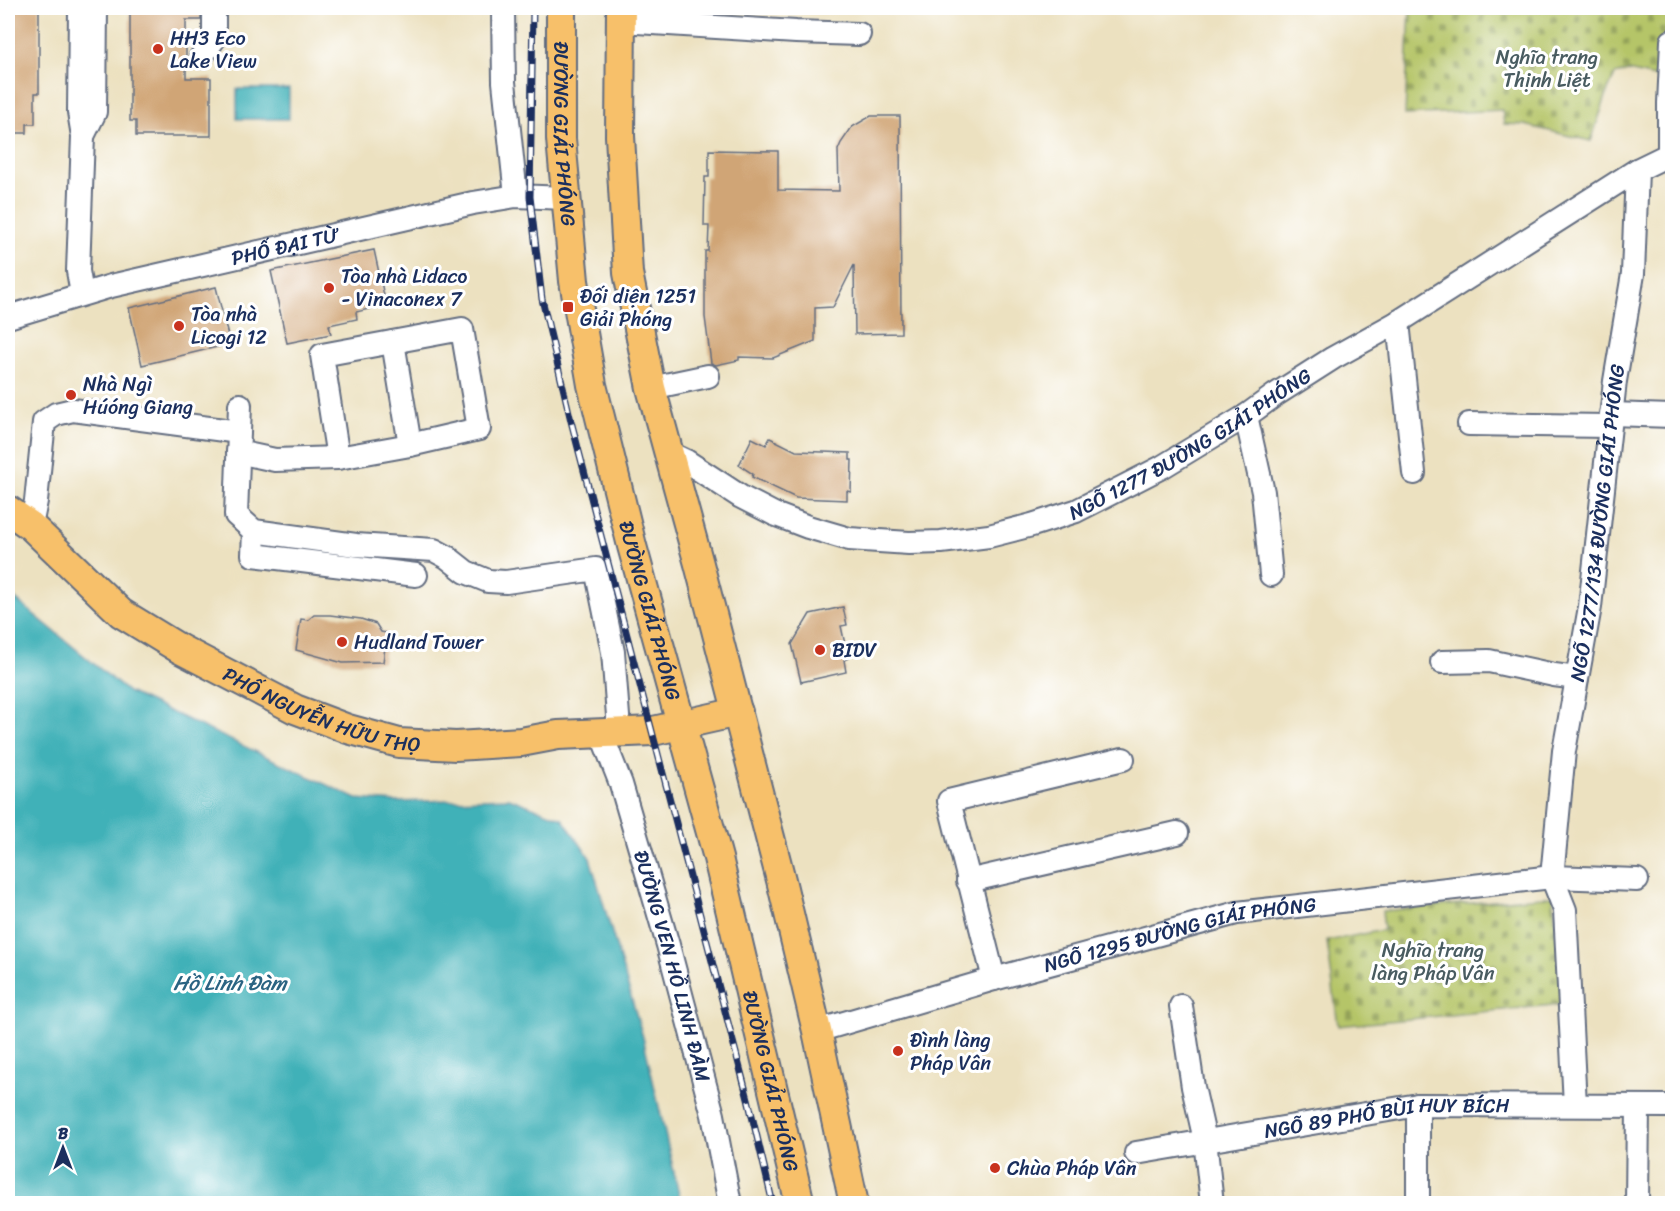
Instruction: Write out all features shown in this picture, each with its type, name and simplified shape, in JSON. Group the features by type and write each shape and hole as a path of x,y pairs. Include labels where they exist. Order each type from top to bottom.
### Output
{"main road":[{"name":"ĐƯỜNG GIẢI PHÓNG","path":"561,8 561,139 574,281 592,385 632,546 718,858 800,1203"},
{"path":"621,14 620,136 628,273 651,388 781,880 817,1031 854,1203"},
{"name":"PHỐ NGUYỄN HỮU THỌ","path":"15,518 121,613 180,649 295,709 348,729 399,743 456,746 521,742 558,735 653,731 738,712"}],"street":[{"path":"80,8 79,112 83,140 78,271 82,294"},
{"path":"83,140 95,112 96,8"},
{"path":"201,57 214,39 214,8"},
{"path":"503,8 504,82 516,196"},
{"path":"621,14 796,32 859,34"},
{"path":"1671,154 1669,103 1672,41"},
{"name":"NGÕ 1277 ĐƯỜNG GIẢI PHÓNG","path":"669,453 686,461 741,497 808,527 849,539 909,543 941,542 989,536 1076,511 1154,471 1246,417 1275,395 1333,358 1398,322 1638,170 1671,154"},
{"name":"NGÕ 1277/134 ĐƯỜNG GIẢI PHÓNG","path":"1552,877 1564,751 1590,607 1610,420 1634,274 1638,170"},
{"name":"PHỐ ĐẠI TỪ","path":"8,317 82,294 262,250 473,203 516,196 566,198"},
{"path":"1398,322 1414,473"},
{"path":"15,518 36,501 44,422 56,414 73,410 239,442 275,460 338,458 411,446 479,429 462,329 322,355 338,458"},
{"path":"393,342 411,446"},
{"path":"651,388 708,376"},
{"path":"240,405 236,515 254,531 356,545 434,550 466,572 488,581 506,582 596,569 613,652 618,716 618,725 607,733"},
{"path":"1469,424 1672,416"},
{"path":"1246,417 1263,492 1270,575"},
{"path":"254,531 254,555 416,575"},
{"path":"1442,663 1490,661 1576,678"},
{"name":"ĐƯỜNG VEN HỒ LINH ĐÀM","path":"607,733 668,945 713,1115 730,1203"},
{"path":"994,979 949,801 1123,759"},
{"path":"969,881 1177,833"},
{"path":"1552,877 1565,910 1575,1106"},
{"name":"NGÕ 1295 ĐƯỜNG GIẢI PHÓNG","path":"817,1031 994,979 1237,913 1552,877 1637,880"},
{"path":"1181,1006 1205,1140 1212,1203"},
{"path":"1418,1105 1418,1203"},
{"name":"NGÕ 89 PHỐ BÙI HUY BÍCH","path":"1136,1153 1418,1105 1672,1106"},
{"path":"1637,1203 1638,1106"}],"green space":[{"name":"Nghĩa trang Thịnh Liệt","path":"1410,8 1669,8 1663,79 1628,71 1615,75 1591,141 1525,125 1504,124 1502,110 1405,115"},
{"name":"Nghĩa trang làng Pháp Vân","path":"1553,896 1563,1004 1338,1026 1327,941 1384,930 1382,911"}],"water":[{"path":"237,89 289,89 289,119 237,119"},
{"name":"Hồ Linh Đàm","path":"8,597 14,598 128,692 357,799 397,802 509,798 562,818 590,858 643,1037 681,1203 8,1203"}],"building":[{"path":"8,8 39,8 39,93 35,93 35,124 27,124 27,133 8,133"},
{"name":"HH3 Eco Lake View","path":"130,8 201,8 201,20 186,20 186,78 211,78 211,136 136,136 136,121 130,121"},
{"path":"871,116 900,116 901,333 855,334 854,265 833,307 815,308 815,341 773,358 739,357 739,360 716,365 711,363 705,317 705,251 708,251 709,226 704,226 705,177 709,177 709,150 778,151 778,190 839,191 838,150 852,127"},
{"name":"Tòa nhà Lidaco - Vinaconex 7","path":"374,250 386,305 356,312 357,319 329,325 331,334 287,343 271,271"},
{"name":"Tòa nhà Licogi 12","path":"216,287 230,344 142,365 129,308"},
{"path":"752,438 766,445 770,438 796,451 850,453 850,460 852,460 851,492 847,491 847,500 796,498 752,477 753,474 739,465"},
{"name":"BIDV","path":"843,607 847,625 841,626 848,658 844,660 846,672 801,682 792,644 810,614"},
{"name":"Hudland Tower","path":"314,615 361,619 376,624 381,632 387,633 383,662 343,663 296,650 301,619 308,620"}],"railway":[{"path":"533,8 530,197 542,299 571,421 748,1099 773,1204"}],"place":[{"name":"HH3 Eco Lake View","path":"158,49"},
{"name":"Tòa nhà Lidaco - Vinaconex 7","path":"329,288"},
{"name":"Đối diện 1251 Giải Phóng","path":"568,307"},
{"name":"Tòa nhà Licogi 12","path":"179,326"},
{"name":"Nhà Ngì Húóng Giang","path":"71,395"},
{"name":"Hudland Tower","path":"342,642"},
{"name":"BIDV","path":"820,650"},
{"name":"Đình làng Pháp Vân","path":"898,1051"},
{"name":"Chùa Pháp Vân","path":"995,1168"}]}
